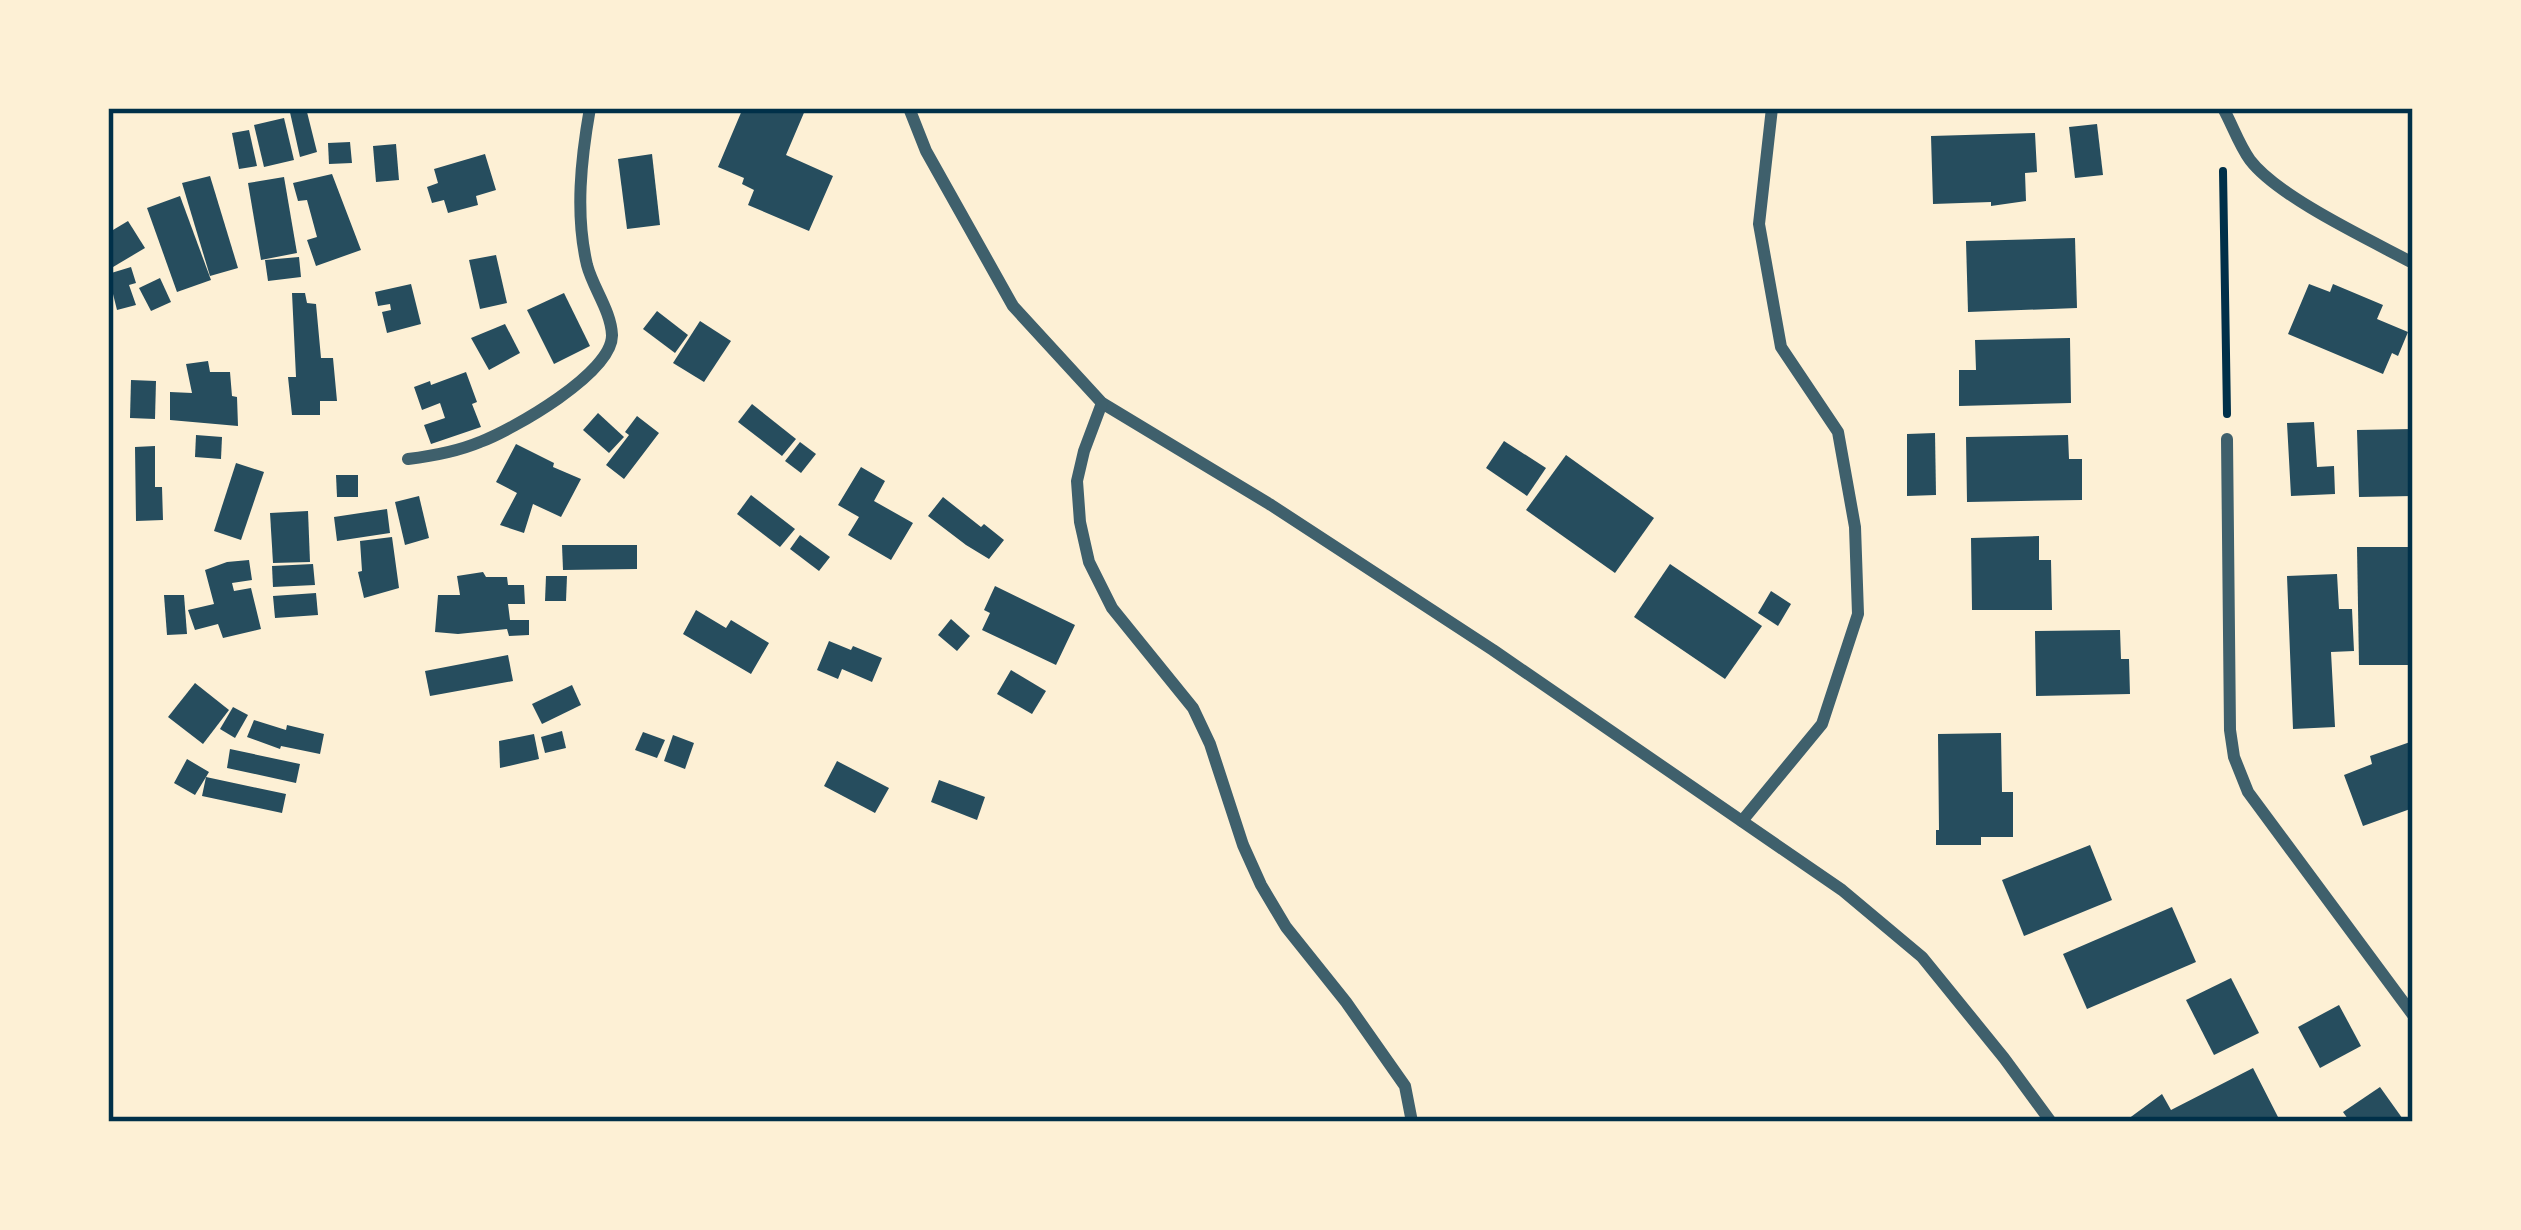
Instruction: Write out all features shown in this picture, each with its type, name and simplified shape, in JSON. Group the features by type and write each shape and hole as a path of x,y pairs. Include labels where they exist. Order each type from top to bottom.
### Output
{"street":[{"path":"408,459 445,454 484,441 539,411 600,365 609,349 612,335 588,268 581,230 582,160 590,108"},
{"path":"909,108 926,151 1013,306 1102,404 1308,529 1842,890 1922,957 2051,1122"},
{"path":"1742,821 1822,724 1858,614 1855,527 1838,432 1781,347 1759,224 1772,108"},
{"path":"2223,108 2250,160 2281,188 2413,262"},
{"path":"1102,404 1077,481 1089,562 1112,608 1193,708 1261,885 1286,927 1405,1086 1412,1122"},
{"path":"2228,440 2234,757 2248,792 2413,1015"}],"path":[{"path":"2223,155 2228,440"}],"building":[{"path":"289,108 306,108 317,152 300,157"},
{"path":"743,108 806,108 786,155 833,176 809,231 748,205 754,190 742,184 744,178 718,167"},
{"path":"284,118 294,160 264,167 254,125"},
{"path":"2097,124 2103,175 2075,178 2069,127"},
{"path":"249,130 257,166 239,169 232,133"},
{"path":"2035,133 2037,172 2025,173 2026,201 1991,206 1991,202 1933,204 1931,136"},
{"path":"350,142 352,163 329,164 328,143"},
{"path":"396,144 399,180 376,182 373,146"},
{"path":"485,154 496,190 476,196 478,205 448,213 444,200 432,203 427,187 438,183 434,169"},
{"path":"652,154 660,225 627,229 618,159"},
{"path":"332,174 361,250 316,266 307,240 317,237 307,200 298,201 293,183"},
{"path":"210,176 238,268 210,276 182,183"},
{"path":"284,177 297,253 261,260 248,183"},
{"path":"180,196 211,280 177,292 147,208"},
{"path":"128,221 145,248 108,270 108,233"},
{"path":"2075,238 2077,308 1968,312 1966,241"},
{"path":"496,255 507,303 480,309 469,260"},
{"path":"299,257 301,277 268,281 265,260"},
{"path":"131,267 136,283 129,285 136,305 117,310 108,274"},
{"path":"160,278 171,302 151,311 139,288"},
{"path":"411,284 421,324 387,333 382,312 391,310 390,304 378,306 375,292"},
{"path":"2309,284 2330,292 2333,284 2383,305 2377,319 2408,332 2398,356 2392,353 2383,374 2288,334"},
{"path":"292,293 305,293 307,303 316,304 321,358 333,358 337,401 320,401 320,415 292,415 288,377 296,377"},
{"path":"564,293 590,346 554,364 527,310"},
{"path":"657,311 688,335 675,353 643,329"},
{"path":"700,321 731,341 704,382 673,363"},
{"path":"505,324 520,353 489,370 471,338"},
{"path":"2070,338 2071,403 1959,406 1959,370 1976,370 1975,340"},
{"path":"208,361 210,372 230,372 238,426 170,420 170,392 192,393 186,364"},
{"path":"466,372 481,427 431,444 424,425 445,418 440,403 422,410 414,387"},
{"path":"131,380 156,381 155,419 130,418"},
{"path":"752,404 796,439 782,456 738,422"},
{"path":"598,413 624,437 609,453 583,430"},
{"path":"637,416 659,433 624,479 606,465"},
{"path":"2314,422 2317,467 2334,466 2335,494 2291,496 2287,423"},
{"path":"2413,429 2413,496 2359,497 2357,430"},
{"path":"1935,433 1936,495 1907,496 1907,434"},
{"path":"196,435 222,437 221,459 195,457"},
{"path":"2068,435 2069,459 2082,459 2082,500 1967,502 1966,437"},
{"path":"1504,441 1546,468 1527,496 1486,468"},
{"path":"800,442 816,454 801,473 785,461"},
{"path":"516,444 581,479 561,517 533,504 524,533 500,525 517,493 496,482"},
{"path":"155,446 155,487 162,487 163,520 136,521 135,447"},
{"path":"1566,455 1654,518 1615,573 1526,510"},
{"path":"236,463 264,472 241,540 214,531"},
{"path":"861,467 885,481 874,501 913,523 891,560 848,535 859,517 838,505"},
{"path":"336,475 358,475 358,497 337,497"},
{"path":"751,495 795,529 780,547 737,514"},
{"path":"419,496 429,538 405,545 395,502"},
{"path":"943,497 1004,540 989,559 928,516"},
{"path":"387,509 390,533 337,541 334,517"},
{"path":"308,511 310,562 273,563 270,513"},
{"path":"800,535 830,557 819,571 790,549"},
{"path":"2039,536 2039,560 2051,560 2052,610 1972,610 1971,538"},
{"path":"392,537 399,588 364,598 358,572 362,571 360,541"},
{"path":"562,545 637,545 637,569 563,570"},
{"path":"2357,547 2413,547 2413,665 2359,665"},
{"path":"249,560 252,580 232,583 234,591 251,588 261,629 223,638 218,624 195,630 188,610 214,604 205,570"},
{"path":"313,564 315,585 273,587 272,566"},
{"path":"1670,564 1762,626 1725,679 1634,617"},
{"path":"483,572 486,577 507,577 508,585 524,585 525,604 508,604 510,620 529,620 529,635 509,636 507,629 435,632 438,595 460,595 457,576"},
{"path":"2337,574 2339,609 2352,609 2354,651 2331,652 2335,727 2293,729 2287,576"},
{"path":"546,576 567,576 566,601 545,601"},
{"path":"995,586 1075,625 1056,665 982,630 990,613 984,610"},
{"path":"1771,591 1791,604 1778,626 1758,613"},
{"path":"316,593 318,615 275,618 273,596"},
{"path":"164,595 184,595 187,634 167,635"},
{"path":"696,610 726,628 731,620 769,643 751,674 683,634"},
{"path":"951,619 970,636 957,651 938,635"},
{"path":"2120,630 2121,659 2129,659 2130,694 2036,696 2035,631"},
{"path":"829,641 882,658 872,682 842,669 838,679 817,670"},
{"path":"508,655 513,681 430,696 425,671"},
{"path":"1011,670 1046,691 1032,714 997,694"},
{"path":"195,683 229,710 203,744 168,717"},
{"path":"572,685 581,705 542,724 532,704"},
{"path":"233,707 248,715 235,738 220,729"},
{"path":"254,720 324,734 320,754 280,749 247,737"},
{"path":"562,731 566,748 545,753 541,737"},
{"path":"643,732 665,740 657,758 635,750"},
{"path":"2001,733 2002,792 2013,792 2013,837 1981,837 1981,845 1936,845 1938,734"},
{"path":"534,734 539,759 500,768 499,741"},
{"path":"673,735 694,743 685,769 664,761"},
{"path":"2413,741 2413,808 2363,826 2344,775 2372,764 2370,756"},
{"path":"230,749 300,764 296,783 227,768"},
{"path":"187,759 209,772 195,795 174,783"},
{"path":"837,761 889,788 875,813 824,786"},
{"path":"206,777 286,794 282,813 202,796"},
{"path":"939,780 985,797 977,820 931,802"},
{"path":"2090,845 2112,900 2024,936 2002,880"},
{"path":"2172,907 2196,962 2087,1009 2063,954"},
{"path":"2231,978 2259,1033 2214,1055 2186,1000"},
{"path":"2339,1005 2361,1046 2320,1068 2298,1027"},
{"path":"2253,1068 2278,1117 2268,1122 2124,1122 2162,1094 2171,1110"},
{"path":"2380,1087 2405,1122 2350,1122 2343,1112"}]}
